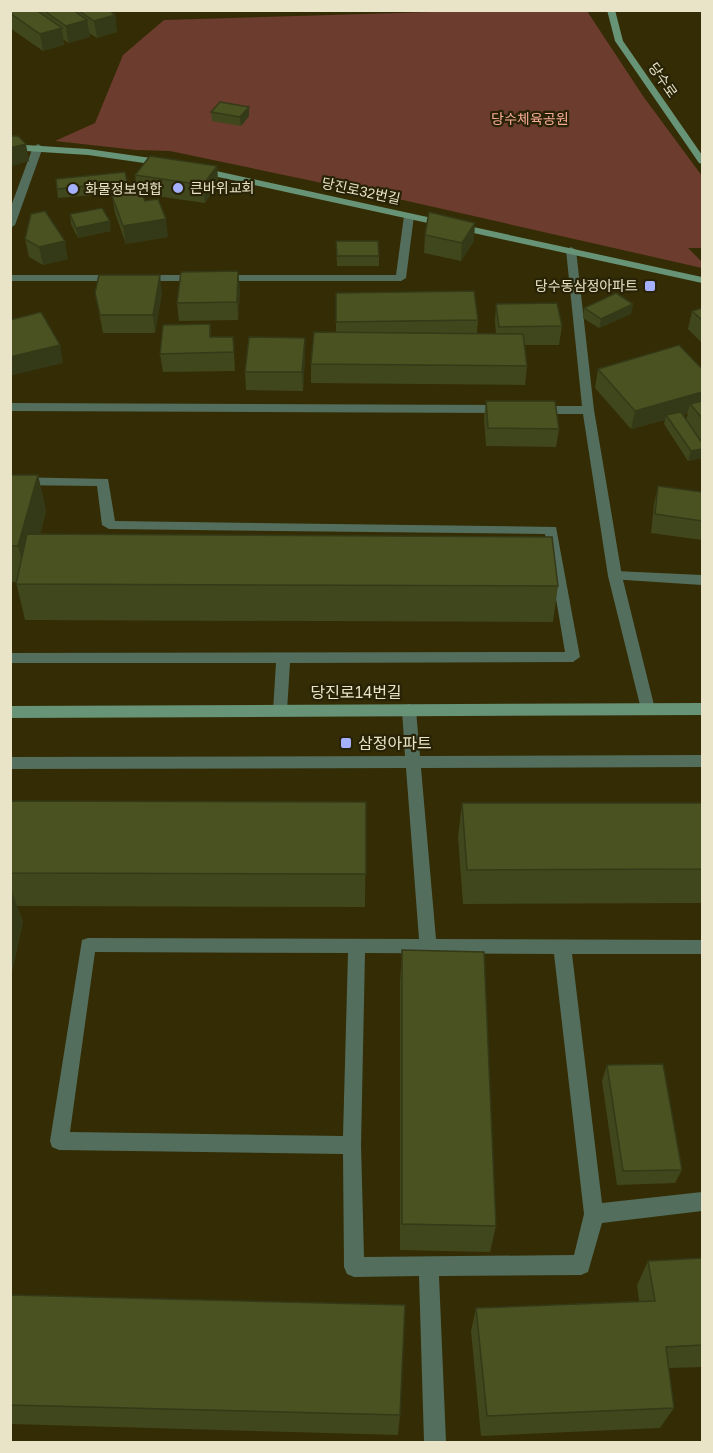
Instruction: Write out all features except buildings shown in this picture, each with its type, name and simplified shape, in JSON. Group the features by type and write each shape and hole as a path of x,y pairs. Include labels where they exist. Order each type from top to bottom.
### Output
{"street":[{"name":"당수로","path":"610,10 619,41 702,160"},
{"name":"당진로32번길","path":"10,147 38,147 115,154 181,166 702,280"},
{"path":"10,225 38,147"},
{"path":"10,278 401,278 409,216"},
{"path":"571,250 588,410 615,576 648,709"},
{"path":"10,407 588,410"},
{"path":"10,481 103,482 109,525 551,530 573,657 10,658"},
{"path":"615,576 702,580"},
{"path":"280,711 283,658"},
{"name":"당진로14번길","path":"10,712 702,709"},
{"path":"409,710 428,946"},
{"path":"10,764 414,760 702,761"},
{"path":"352,1145 59,1141 88,945 702,947"},
{"path":"357,946 352,1145 354,1267 580,1265 594,1214 562,946"},
{"path":"594,1214 702,1202"},
{"path":"429,1267 435,1443"}],"green space":[{"name":"당수체육공원","path":"587,11 643,96 702,176 702,248 688,248 702,262 702,268 394,198 170,151 136,150 55,141 95,123 123,55 164,20 431,12"}],"place":[{"name":"큰바위교회","path":"178,188"},
{"name":"화물정보연합","path":"73,189"},
{"name":"당수동삼정아파트","path":"650,286"},
{"name":"삼정아파트","path":"346,743"}]}
